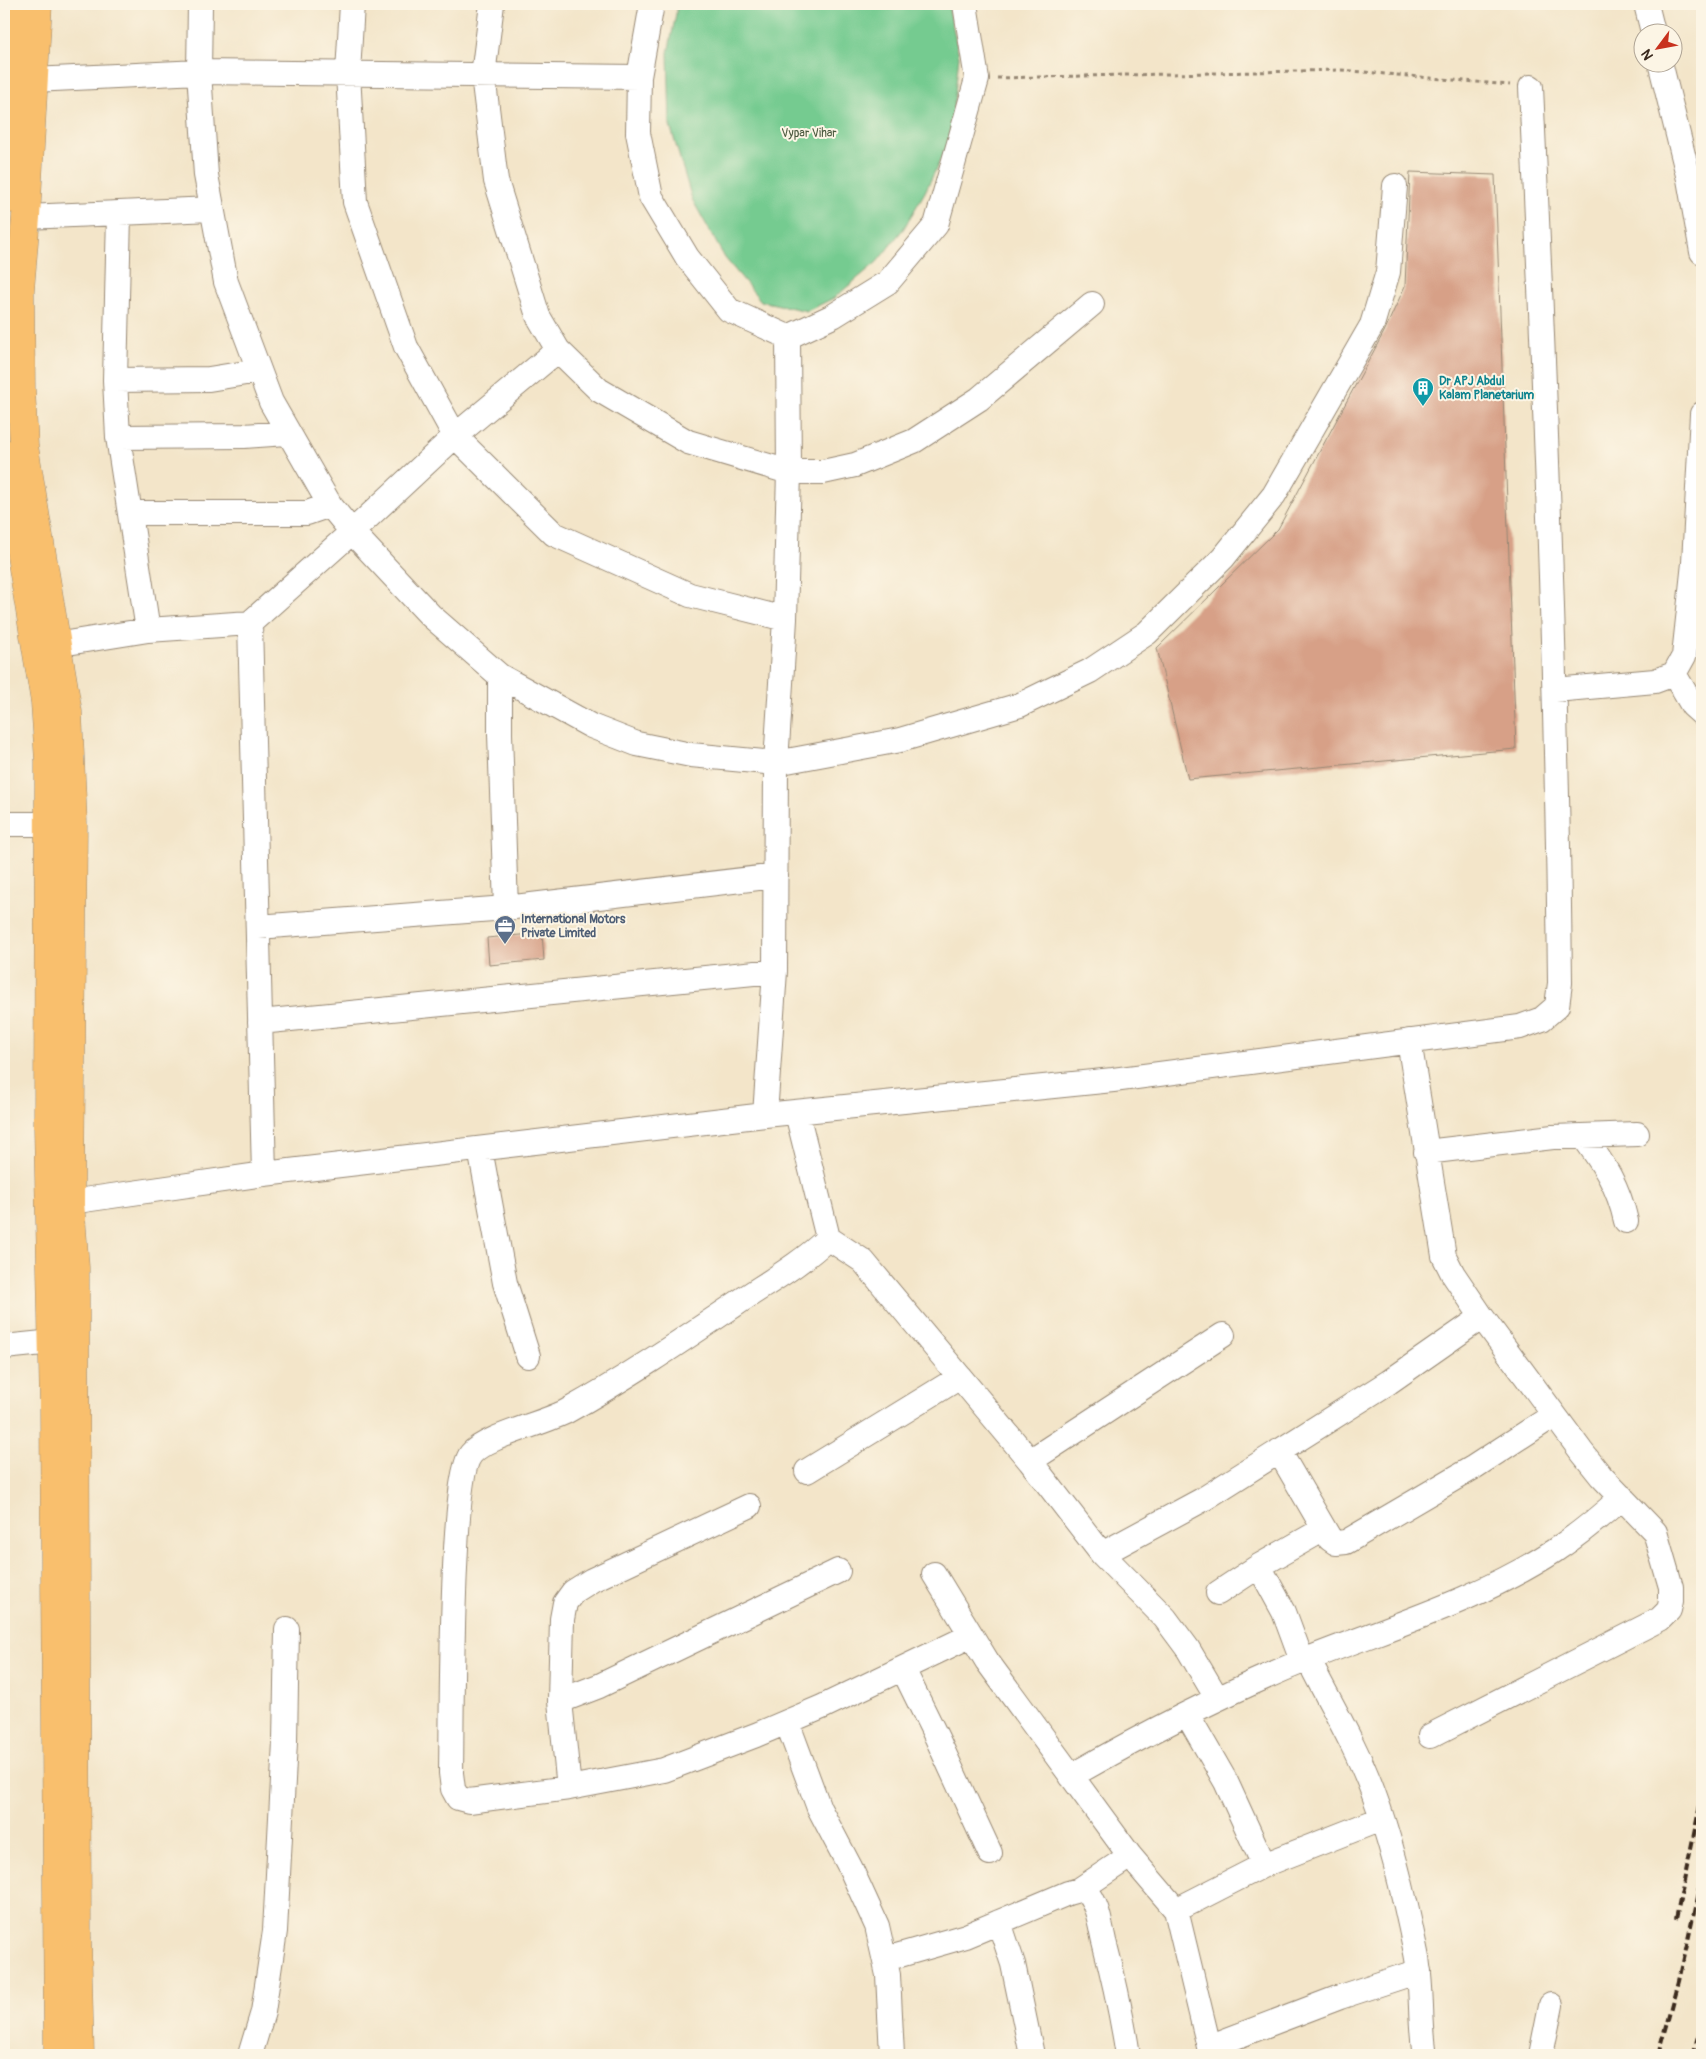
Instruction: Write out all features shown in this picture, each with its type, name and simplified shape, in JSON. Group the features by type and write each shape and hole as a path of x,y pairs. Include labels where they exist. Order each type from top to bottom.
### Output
{"main road":[{"path":"4,201 16,4"},
{"path":"38,4 20,290 24,446 68,712 72,823 70,1202 75,1268 77,1928 80,2055"},
{"path":"4,453 45,702 49,824 48,1128 53,1342 58,2055"}],"street":[{"path":"200,4 199,72 206,175 226,282 258,371 287,433 330,505 352,532 430,615 500,676 590,726 637,744 691,755 776,763 900,740 1020,705 1090,671 1147,633 1224,558 1274,495 1372,325 1388,272 1395,186"},
{"path":"352,4 348,73 355,202 406,348 455,436 554,534 690,595 785,619"},
{"path":"492,4 482,75 496,181 538,316 558,350 599,390 688,442 789,472 822,472 855,465 914,441 979,399 1092,304"},
{"path":"652,4 639,77 638,134 652,197 687,257 729,310 788,337 833,316 888,282 936,225 977,79 966,4"},
{"path":"1646,4 1650,22"},
{"path":"33,80 199,72 639,77"},
{"path":"1662,72 1689,179 1702,252"},
{"path":"70,1202 264,1174 480,1148 765,1115 1113,1080 1520,1027 1542,1019 1557,1006 1560,973 1549,473 1531,87"},
{"path":"26,218 212,209"},
{"path":"119,215 114,380 118,437 148,630"},
{"path":"765,1115 775,971 776,763 785,619 789,472 788,337"},
{"path":"56,645 148,630 250,624 455,436 558,350"},
{"path":"114,380 208,379 258,371"},
{"path":"1554,690 1655,682 1674,674 1684,656 1691,591 1702,414"},
{"path":"118,437 244,436 287,433"},
{"path":"130,513 307,514 330,505"},
{"path":"250,624 264,1174"},
{"path":"1674,674 1693,706 1702,714"},
{"path":"500,676 506,908"},
{"path":"4,824 49,824"},
{"path":"258,927 506,908 776,876"},
{"path":"260,1022 775,971"},
{"path":"1409,1041 1444,1256 1452,1274 1554,1415 1601,1476 1655,1532 1670,1587 1669,1610 1660,1618 1574,1664 1430,1736"},
{"path":"797,1113 828,1238 863,1261 1030,1461 1102,1554 1165,1618 1188,1649 1217,1698"},
{"path":"1426,1152 1544,1138 1636,1134"},
{"path":"1583,1136 1615,1182 1621,1197 1626,1221"},
{"path":"480,1148 504,1283 528,1356"},
{"path":"828,1238 804,1259 658,1356 566,1411 540,1423 487,1442 470,1454 462,1475 456,1536 452,1789 458,1798 469,1801 569,1788 664,1770 787,1722 970,1636"},
{"path":"1102,1554 1202,1500 1389,1382 1482,1317"},
{"path":"1030,1461 1223,1335"},
{"path":"4,1347 53,1342"},
{"path":"807,1472 960,1377"},
{"path":"1279,1451 1330,1539 1336,1543 1346,1542 1474,1467 1554,1415"},
{"path":"1071,1776 1217,1698 1308,1659 1455,1602 1504,1579 1554,1552 1591,1525 1622,1497"},
{"path":"569,1788 560,1700 562,1619 565,1603 573,1592 592,1580 749,1506"},
{"path":"1218,1594 1259,1566 1324,1529"},
{"path":"1259,1566 1284,1612 1301,1658 1308,1659"},
{"path":"560,1700 599,1686 838,1571"},
{"path":"934,1574 970,1636 1130,1856 1176,1910 1210,2051 1340,1996 1419,1972"},
{"path":"250,2055 263,2012 275,1931 285,1742 287,1629"},
{"path":"1308,1659 1361,1764 1381,1819 1419,1972 1419,2018 1425,2055"},
{"path":"903,1669 990,1853"},
{"path":"1187,1714 1230,1790 1264,1866"},
{"path":"787,1722 819,1808 850,1867 877,1926 886,1959 892,2055"},
{"path":"1176,1910 1264,1866 1381,1819"},
{"path":"886,1959 936,1945 1079,1890 1130,1856"},
{"path":"1079,1890 1086,1890 1091,1896 1098,1914 1119,2000 1128,2055"},
{"path":"999,1922 1013,1964 1032,2055"},
{"path":"1541,2055 1551,2006"}],"path":[{"path":"977,79 1341,70 1531,87"}],"green space":[{"name":"Vypar Vihar","path":"678,4 948,4 959,56 950,140 925,192 904,228 877,262 834,298 807,311 761,301 725,258 692,199 670,125 668,53"}],"building":[{"name":"Dr APJ Abdul Kalam Planetarium","path":"1410,172 1495,175 1516,749 1188,779 1157,648 1278,529 1384,332 1405,286"},
{"path":"542,933 544,960 489,965 487,938"}],"railway":[{"path":"1676,1919 1702,1796"},
{"path":"1659,2055 1679,1981 1702,1875"},
{"path":"1693,2055 1702,2023"}],"place":[{"name":"Dr APJ Abdul Kalam Planetarium","path":"1423,407"},
{"name":"International Motors Private Limited","path":"505,945"}]}
